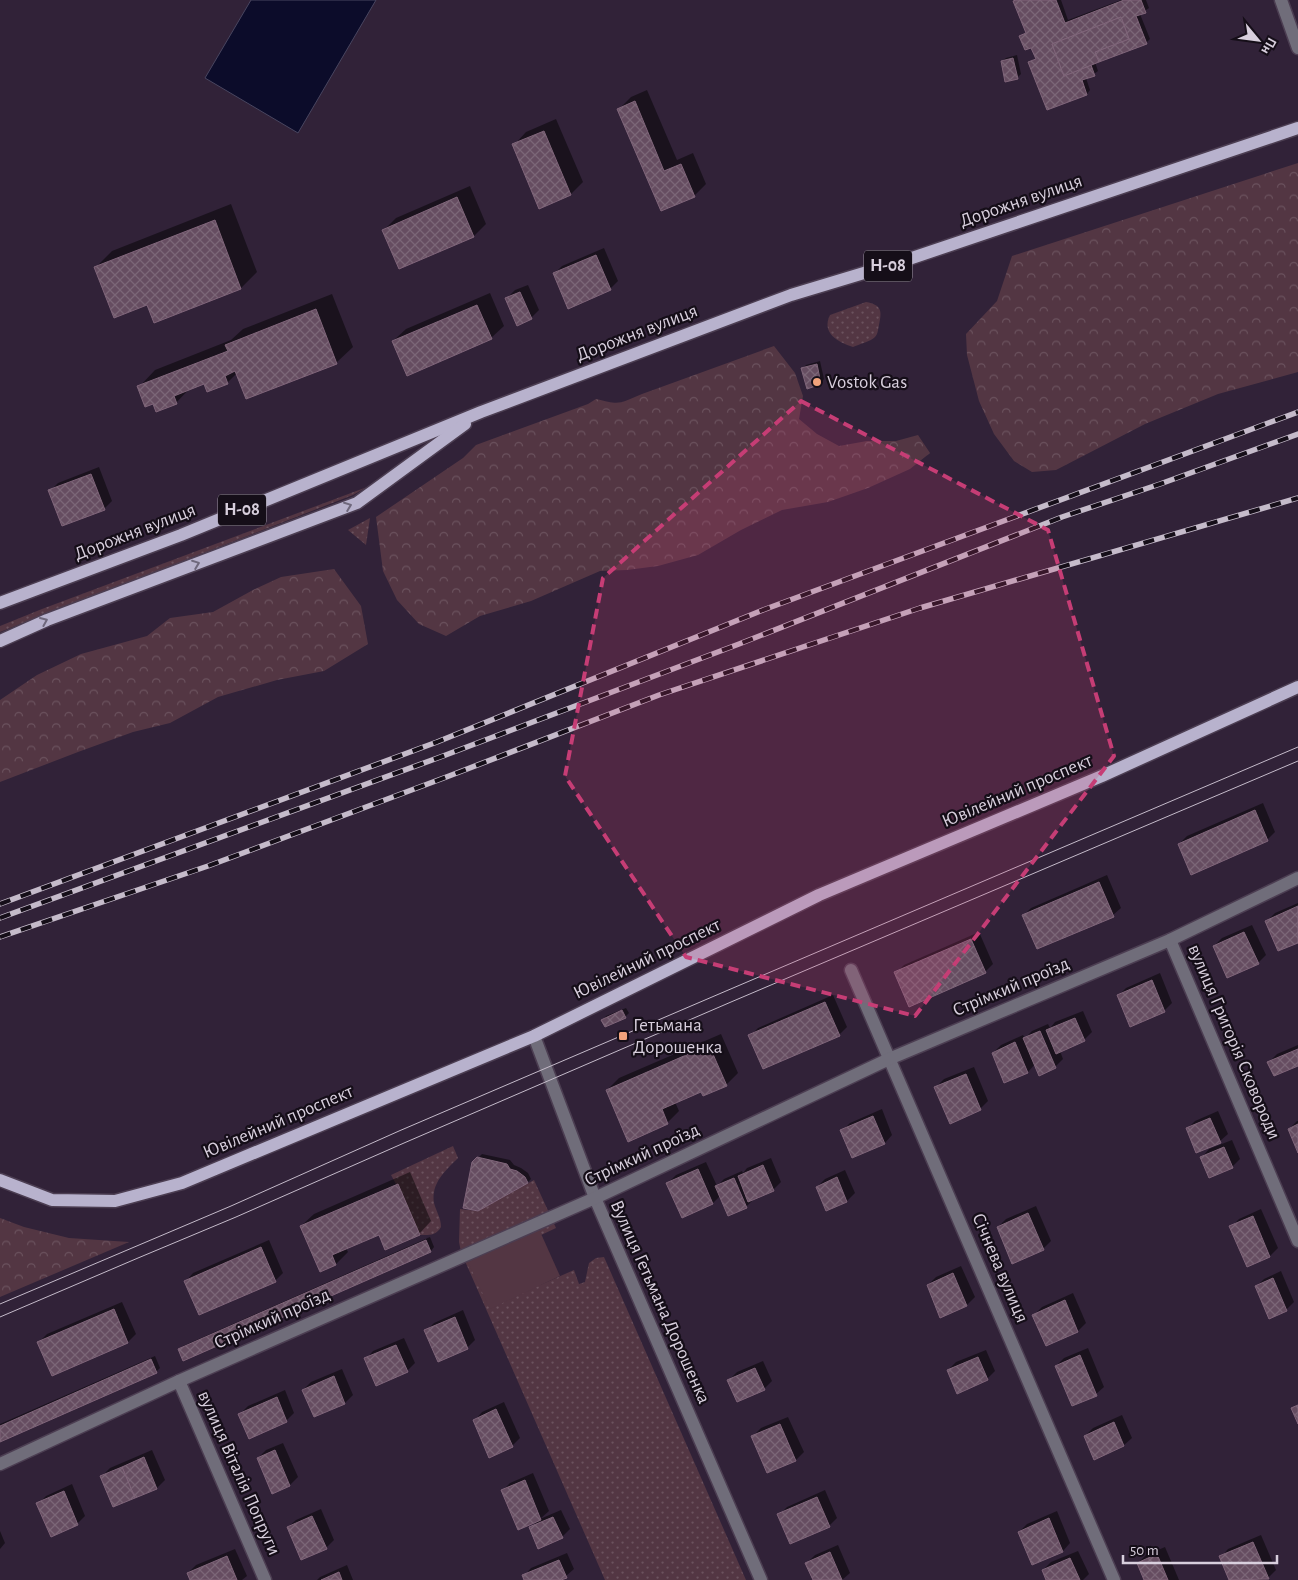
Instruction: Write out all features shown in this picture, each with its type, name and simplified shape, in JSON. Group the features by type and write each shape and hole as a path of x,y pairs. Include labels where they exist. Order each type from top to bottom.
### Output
{"main road":[{"name":"Дорожня вулиця","path":"0,603 181,535 481,412 791,295 897,263 1298,128"},
{"path":"0,641 47,620 357,503 481,412"},
{"name":"Ювілейний проспект","path":"0,1180 52,1200 115,1202 182,1183 534,1036 820,895 1102,776 1298,687"}],"street":[{"path":"1281,0 1298,48"},
{"name":"Стрімкий проїзд","path":"0,1464 179,1381 595,1198 889,1060 1170,940 1298,878"},
{"name":"вулиця Григорія Сковороди","path":"1170,940 1298,1241"},
{"name":"Січнева вулиця","path":"851,970 1114,1580"},
{"name":"Вулиця Гетьмана Дорошенка","path":"534,1036 595,1198 761,1580"},
{"name":"вулиця Віталія Попруги","path":"179,1381 266,1580"}],"highlighted area":[{"path":"801,401 1048,530 1114,756 915,1016 686,957 565,776 603,578"}],"green space":[{"path":"1298,163 1298,372 1218,394 1145,424 1056,470 1032,472 1014,461 994,434 979,401 967,355 966,334 997,301 1012,256"},
{"path":"866,302 880,309 878,331 873,339 853,347 832,336 828,327 830,315"},
{"path":"774,346 795,373 803,396 799,419 817,434 839,446 867,441 896,441 918,435 930,453 910,469 868,488 828,502 782,510 741,530 698,555 658,566 600,571 531,601 480,616 446,636 419,624 397,600 383,571 376,517 463,458 476,445 588,404 596,399 615,403 624,402"},
{"path":"367,487 353,495 0,632 0,626 42,609"},
{"path":"370,518 366,545 348,530"},
{"path":"334,569 361,606 368,644 324,671 277,680 218,697 170,723 133,732 0,782 0,700 37,675 81,654 147,636 170,618 213,612 281,577"},
{"path":"453,1146 458,1158 440,1178 435,1189 434,1203 441,1227 435,1233 420,1235 398,1184 396,1184 391,1175"},
{"path":"534,1180 556,1228 522,1244 540,1285 574,1270 579,1284 585,1282 589,1263 596,1258 604,1257 746,1580 605,1580 461,1252 459,1242 460,1209 478,1211"},
{"path":"0,1218 24,1227 69,1238 129,1242 0,1297"},
{"path":"538,1227 560,1276 490,1309 467,1260"}],"water":[{"path":"251,0 376,0 298,133 205,78"}],"building":[{"path":"1056,0 1065,23 1124,0 1141,0 1146,13 1136,16 1147,44 1099,62 1095,52 1129,39 1121,17 1052,44 1064,76 1091,65 1095,76 1082,80 1087,95 1047,110 1028,62 1036,59 1031,48 1025,50 1019,36 1026,33 1013,1"},
{"path":"1121,17 1129,39 1095,52 1099,62 1064,76 1052,44"},
{"path":"1013,58 1018,79 1005,82 1001,61"},
{"path":"635,101 664,171 681,164 695,197 661,211 617,109"},
{"path":"544,131 571,195 539,209 512,144"},
{"path":"457,197 474,237 399,269 382,230"},
{"path":"215,220 241,289 154,323 147,305 114,318 94,267"},
{"path":"596,255 611,290 568,309 553,273"},
{"path":"520,292 532,319 517,326 505,298"},
{"path":"477,305 492,339 407,376 392,341"},
{"path":"316,309 337,364 246,399 235,371 225,376 228,384 207,392 204,384 174,396 177,404 156,412 153,404 145,407 137,386 228,351 225,345"},
{"path":"817,364 821,384 807,389 801,368"},
{"path":"91,474 105,510 62,526 48,490"},
{"path":"1255,810 1268,841 1191,875 1178,844"},
{"path":"1099,882 1114,917 1037,949 1022,915"},
{"path":"1298,906 1298,943 1278,951 1265,921"},
{"path":"1244,932 1259,964 1227,978 1213,946"},
{"path":"971,939 986,973 909,1007 894,972"},
{"path":"1152,980 1165,1012 1130,1027 1117,995"},
{"path":"825,1002 840,1036 763,1069 748,1035"},
{"path":"622,1010 626,1018 605,1027 601,1020"},
{"path":"1075,1018 1085,1041 1056,1054 1046,1030"},
{"path":"1040,1031 1056,1068 1039,1076 1023,1038"},
{"path":"1015,1042 1028,1073 1004,1083 992,1053"},
{"path":"709,1045 727,1086 703,1096 701,1092 662,1109 668,1124 628,1142 606,1090"},
{"path":"1298,1049 1298,1066 1274,1076 1267,1062"},
{"path":"966,1074 981,1110 950,1124 934,1087"},
{"path":"873,1116 885,1144 852,1158 840,1130"},
{"path":"1210,1118 1221,1143 1196,1153 1186,1128"},
{"path":"1298,1124 1298,1153 1288,1129"},
{"path":"1224,1147 1233,1168 1209,1178 1200,1157"},
{"path":"477,1157 507,1164 510,1169 517,1171 525,1177 528,1183 478,1211 463,1208 472,1162"},
{"path":"763,1165 774,1191 748,1202 738,1176"},
{"path":"698,1169 713,1204 682,1218 666,1183"},
{"path":"837,1177 847,1202 826,1211 816,1187"},
{"path":"734,1178 747,1208 728,1216 715,1186"},
{"path":"398,1184 420,1235 385,1250 379,1235 332,1255 336,1265 320,1272 300,1226"},
{"path":"1028,1213 1044,1250 1012,1264 997,1227"},
{"path":"1253,1216 1270,1257 1247,1267 1229,1226"},
{"path":"426,1240 431,1252 183,1361 178,1349"},
{"path":"261,1247 276,1282 199,1315 184,1281"},
{"path":"953,1273 967,1306 940,1318 927,1285"},
{"path":"1273,1278 1287,1311 1269,1319 1255,1286"},
{"path":"1065,1300 1078,1332 1046,1346 1032,1315"},
{"path":"114,1309 128,1343 52,1376 37,1342"},
{"path":"455,1317 468,1349 438,1362 424,1330"},
{"path":"396,1345 408,1372 376,1386 364,1358"},
{"path":"1080,1355 1097,1396 1072,1406 1055,1366"},
{"path":"978,1357 988,1380 957,1394 947,1370"},
{"path":"151,1359 157,1373 0,1442 0,1426"},
{"path":"755,1368 765,1390 737,1402 727,1380"},
{"path":"334,1376 345,1404 314,1417 302,1390"},
{"path":"277,1397 287,1422 249,1439 238,1414"},
{"path":"1298,1405 1298,1424 1291,1408"},
{"path":"496,1409 513,1447 489,1458 473,1420"},
{"path":"1114,1422 1124,1446 1094,1460 1084,1436"},
{"path":"780,1424 796,1461 767,1473 751,1436"},
{"path":"275,1450 290,1486 272,1494 257,1458"},
{"path":"144,1457 157,1489 135,1498 122,1467"},
{"path":"122,1467 135,1498 113,1507 100,1476"},
{"path":"525,1480 541,1520 518,1530 501,1490"},
{"path":"64,1491 78,1525 51,1537 36,1503"},
{"path":"817,1497 830,1527 790,1544 777,1514"},
{"path":"312,1516 327,1549 301,1560 287,1527"},
{"path":"553,1517 563,1538 538,1549 529,1527"},
{"path":"1049,1518 1063,1552 1032,1565 1018,1532"},
{"path":"1253,1542 1269,1579 1229,1580 1219,1556"},
{"path":"830,1552 842,1580 813,1580 805,1563"},
{"path":"1157,1554 1168,1580 1144,1580 1137,1563"},
{"path":"227,1556 237,1580 190,1580 187,1573"},
{"path":"1070,1558 1080,1580 1046,1580 1042,1570"},
{"path":"559,1560 567,1578 561,1580 524,1580 522,1575"},
{"path":"339,1572 342,1580 321,1580"}],"tram line":[{"path":"0,1304 231,1206 399,1131 1298,747"},
{"path":"0,1317 236,1217 731,1002 1298,761"}],"railway":[{"path":"0,904 437,742 763,610 1298,412"},
{"path":"0,918 443,756 739,644 1062,517 1298,434"},
{"path":"0,937 208,866 659,695 920,608 1298,498"}],"place":[{"name":"Vostok Gas","path":"817,382"},
{"name":"Гетьмана Дорошенка","path":"623,1036"}]}
